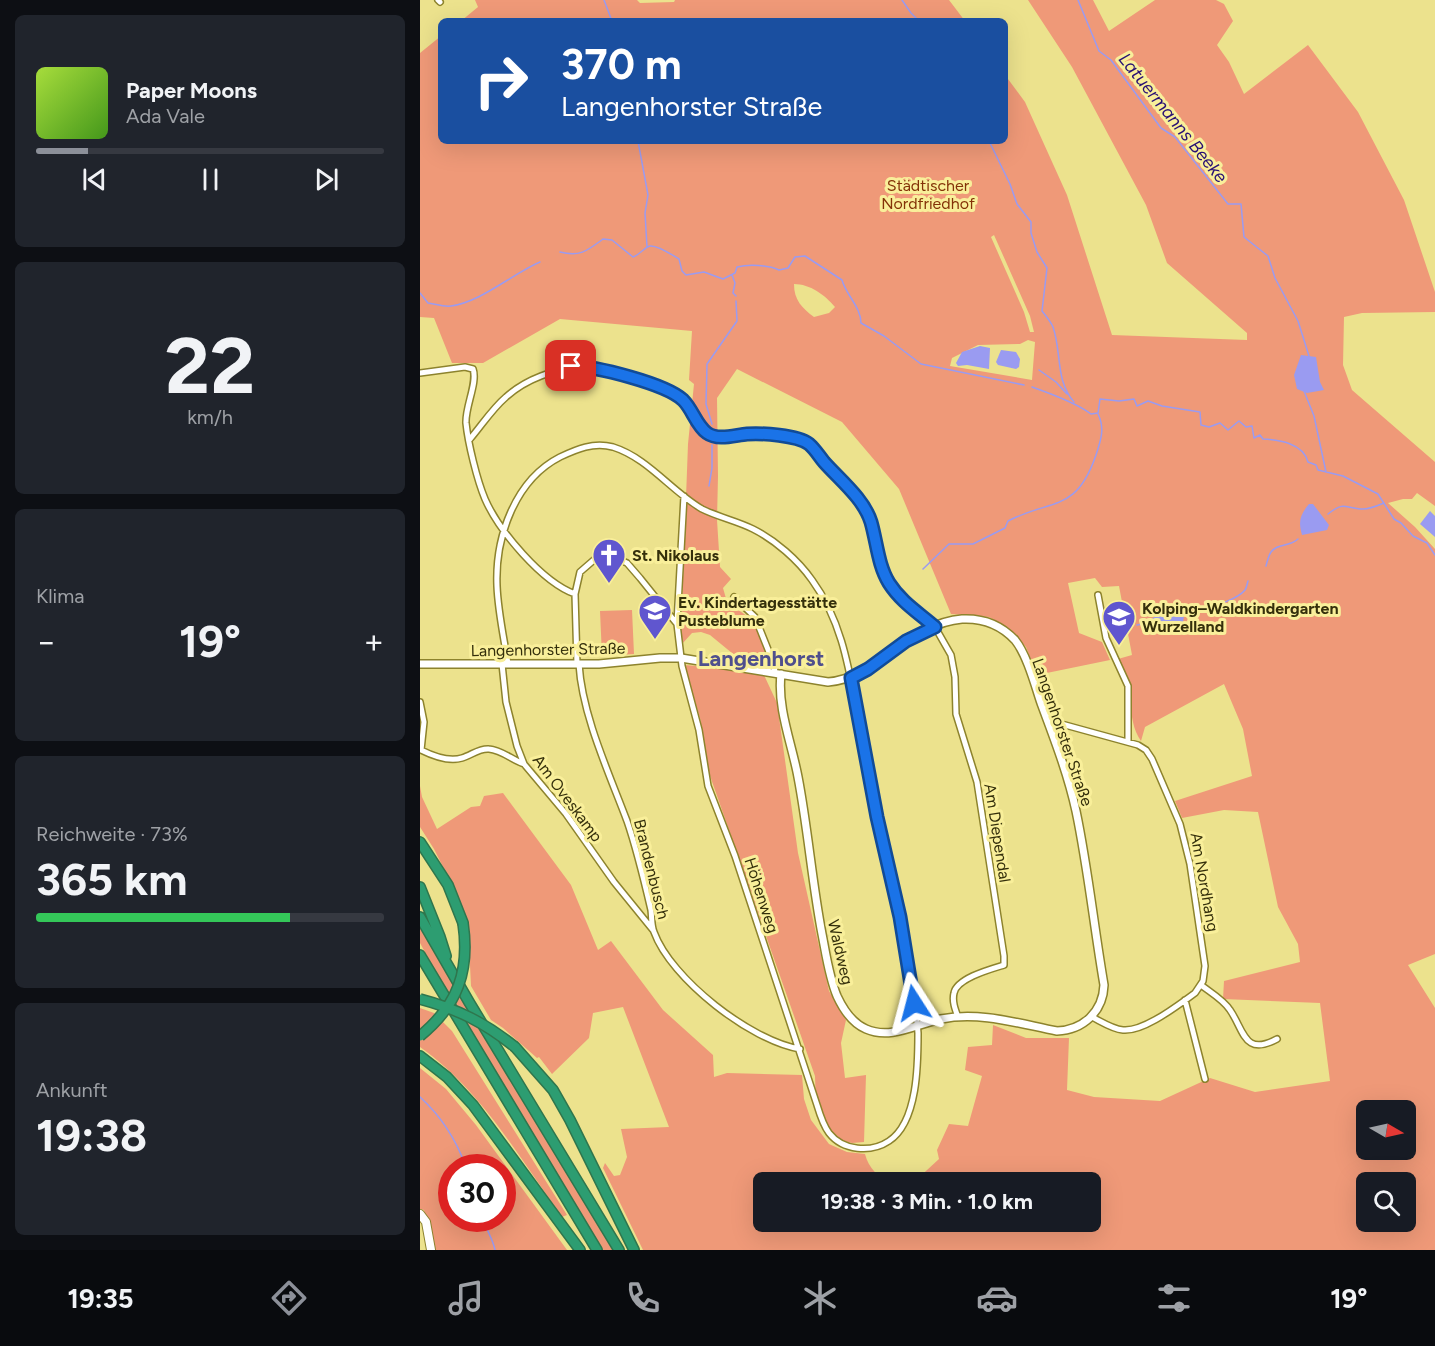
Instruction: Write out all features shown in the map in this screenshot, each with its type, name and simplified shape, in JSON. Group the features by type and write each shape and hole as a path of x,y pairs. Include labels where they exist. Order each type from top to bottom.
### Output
{"highway":[{"path":"420,842 448,885 463,922 465,956 459,985 439,1018 420,1036"},
{"path":"420,887 440,937 450,970"},
{"path":"420,917 619,1250"},
{"path":"420,955 597,1250"},
{"path":"420,963 434,979"},
{"path":"420,999 457,1010 492,1029 515,1047 539,1072 559,1100 634,1250"},
{"path":"420,1056 447,1077 478,1112 580,1250"}],"main road":[{"path":"420,1214 426,1222 431,1250"}],"street":[{"path":"470,439 495,408 516,389 543,375 571,366 607,369 670,392 682,399 705,432 714,436 755,434 796,438 809,444 867,513 883,571 894,591 908,606 935,627"},
{"path":"420,373 465,367 473,369 474,377 466,422 484,496 505,529 534,566 560,586 575,594 580,572 590,561 604,558 620,560 627,563 677,624"},
{"name":"Am Oveskamp","path":"653,930 594,855 566,814 524,764 506,702 505,664 496,582 505,529 514,504 537,472 554,460 588,446 605,446 622,451 645,464 701,508 754,530 775,543 801,566 819,590 837,624 851,678 880,831 900,917 917,1026 917,1064 913,1097 908,1114 897,1135 874,1148 846,1146 832,1136"},
{"name":"Höhenweg","path":"686,497 677,624 681,658 699,730 708,786 735,856 817,1106 827,1131 832,1136"},
{"name":"Brandenbusch","path":"575,594 578,664 592,723 636,851 653,930 662,947 682,974 713,1004 746,1027 800,1050"},
{"path":"1098,595 1106,638 1128,686 1128,742"},
{"path":"734,597 755,617 777,674"},
{"name":"Langenhorster Straße","path":"420,664 578,664 681,658 828,682 851,678 868,669 900,645 951,621 973,619 991,623 1008,634 1019,647 1047,720 1076,810 1104,985 1101,1001 1092,1017"},
{"name":"Am Diependal","path":"935,627 951,655 956,714 975,773 1004,956 1004,965 979,974 957,986 953,1000 958,1017"},
{"name":"Waldweg","path":"777,674 800,786 812,883 825,950 837,995 849,1016 864,1029 887,1034 943,1018 988,1017 1058,1031 1077,1027 1092,1017"},
{"path":"420,702 424,722 421,750 440,758 455,760 477,751 490,749 502,752 512,760 524,764"},
{"name":"Am Nordhang","path":"1047,720 1128,742 1146,750 1152,759 1186,842 1205,966 1201,985"},
{"path":"1092,1017 1123,1030 1133,1029 1143,1026 1185,1000 1201,985 1229,1007 1245,1039 1252,1044 1262,1045 1276,1039"},
{"path":"1185,1000 1205,1079"}],"green space":[{"path":"475,0 637,0 640,3 674,2 675,0 949,0 963,18 465,18 478,7"},
{"name":"Städtischer Nordfriedhof","path":"1028,0 1093,0 1109,31 1155,0 1216,0 1224,4 1233,21 1217,45 1229,62 1244,94 1308,45 1358,112 1404,200 1435,292 1435,312 1362,313 1344,317 1343,365 1352,390 1435,462 1435,506 1417,493 1412,499 1388,503 1435,549 1435,954 1408,965 1435,1008 1435,1250 643,1250 603,1168 605,1163 614,1176 620,1175 627,1157 621,1129 669,1127 623,1007 593,1013 589,1038 552,1074 539,1057 537,1058 491,1020 471,986 468,925 456,893 420,827 420,786 422,797 437,829 471,807 480,806 484,796 503,793 571,885 598,950 611,941 663,1010 713,1055 714,1077 727,1073 802,1075 804,1099 811,1120 829,1144 847,1152 865,1154 875,1172 753,1172 753,1232 1101,1232 1101,1172 925,1172 939,1159 937,1150 949,1124 968,1126 982,1076 965,1070 968,1047 992,1045 993,1025 1026,1038 1069,1038 1067,1090 1094,1097 1160,1101 1210,1078 1255,1092 1330,1081 1320,1003 1223,999 1224,981 1300,962 1298,944 1278,907 1258,812 1224,810 1182,818 1175,801 1252,776 1243,729 1224,684 1145,727 1141,741 1133,723 1127,681 1118,659 1132,655 1119,586 1102,587 1095,578 1068,583 1079,633 1102,642 1110,660 1037,675 1026,647 1009,629 989,617 951,614 899,489 842,422 737,369 717,398 717,520 720,567 731,579 723,588 727,602 754,621 771,665 738,658 710,635 701,632 692,633 682,644 688,444 694,384 689,380 692,331 560,319 483,363 452,363 434,318 420,317 420,53 438,38 438,144 1008,144 1008,79 1025,102 1067,195 1112,335 1247,340 1247,333 1167,263 1146,205 1072,67","holes":["994,235 1030,316 1034,332 1030,332 1024,312 991,237","794,284 800,284 822,294 835,307 829,313 814,317 795,295","1028,340 1035,342 1032,380 950,366 952,358 978,345 1020,344"]},
{"path":"632,610 634,654 602,656 600,611"},
{"path":"684,665 724,668 764,675 777,703 798,853 829,991 846,1020 841,1043 845,1078 866,1075 864,1142 852,1143 841,1140 833,1134 816,1107 815,1076 708,770 700,718"},
{"path":"420,926 484,1037 613,1250 603,1250 442,984 420,943"},
{"path":"420,1008 434,1013 452,1031 567,1215 562,1217 498,1126 462,1083 420,1047"},
{"path":"420,1068 446,1089 497,1154 438,1154 438,1232 516,1232 516,1180 567,1250 434,1250 424,1210 420,1209"}],"water":[{"path":"980,346 990,348 989,369 967,365 958,366 956,363 962,352"},
{"path":"1001,350 1016,352 1020,359 1019,367 1016,369 998,365 996,362"},
{"path":"1301,355 1316,357 1320,382 1324,390 1307,393 1297,389 1294,375"},
{"path":"1309,504 1313,504 1329,525 1327,530 1302,535 1301,518"},
{"path":"1430,511 1435,516 1435,537 1420,524"},
{"path":"1180,608 1184,615 1183,623 1162,625 1149,622 1163,612"}],"waterway":[{"path":"604,0 611,18"},
{"path":"902,0 916,18"},
{"name":"Latuermanns Beeke","path":"1078,0 1099,51 1111,60 1161,128 1175,137 1228,204 1241,204 1244,237 1268,256 1275,278 1298,321 1309,356"},
{"path":"639,144 648,195 645,213 647,247"},
{"path":"990,144 1017,204 1031,222 1031,233 1037,252 1047,268 1042,311 1053,327 1061,375 1068,394 1074,402"},
{"path":"560,252 573,254 583,252 603,239 612,240 633,257 653,246 679,259 682,271 686,275 704,272 723,279 735,273 737,267 758,266 779,270 788,268 795,257 805,256 842,280 859,312 861,323 884,336 921,364 1024,385"},
{"path":"420,293 428,303 442,306 462,303 474,299 540,262"},
{"path":"732,275 735,283 733,293 736,296"},
{"path":"712,424 706,404 707,364 737,321 736,301"},
{"path":"1039,370 1056,382 1067,394"},
{"path":"1032,387 1091,414 1098,413 1100,399 1119,401 1134,399 1137,406 1148,401 1162,406 1200,412 1201,425 1209,427 1220,423 1228,430 1239,421 1246,427 1252,426 1254,438 1260,435 1263,439 1290,444 1301,451 1308,462 1316,465 1318,470 1343,476 1378,494 1394,519 1413,536 1427,543 1435,555"},
{"name":"Latuermanns Beeke","path":"1304,391 1314,416 1326,472"},
{"path":"923,569 949,544 973,544 1005,528 1008,521 1071,495 1080,487 1096,455 1102,429 1098,414"},
{"path":"709,486 712,445"},
{"path":"1328,514 1340,507 1366,509 1384,503"},
{"path":"1266,566 1274,549 1298,539"},
{"path":"1196,611 1241,594 1248,581"},
{"path":"1182,615 1191,612"},
{"path":"1137,625 1148,623"},
{"path":"420,1097 448,1129 461,1154"},
{"path":"488,1232 495,1250"}],"place":[{"name":"St. Nikolaus","path":"609,584"},
{"name":"Ev. Kindertagesstätte Pusteblume","path":"655,640"},
{"name":"Kolping–Waldkindergarten Wurzelland","path":"1119,646"}],"district":[{"name":"Langenhorst","path":"761,658"}],"route":[{"path":"571,366 607,369 676,395 689,406 698,424 709,435 718,437 747,434 772,435 796,438 809,444 867,513 883,571 894,591 908,606 935,627 906,641 868,669 851,678 877,817 900,917 914,1003"}]}
